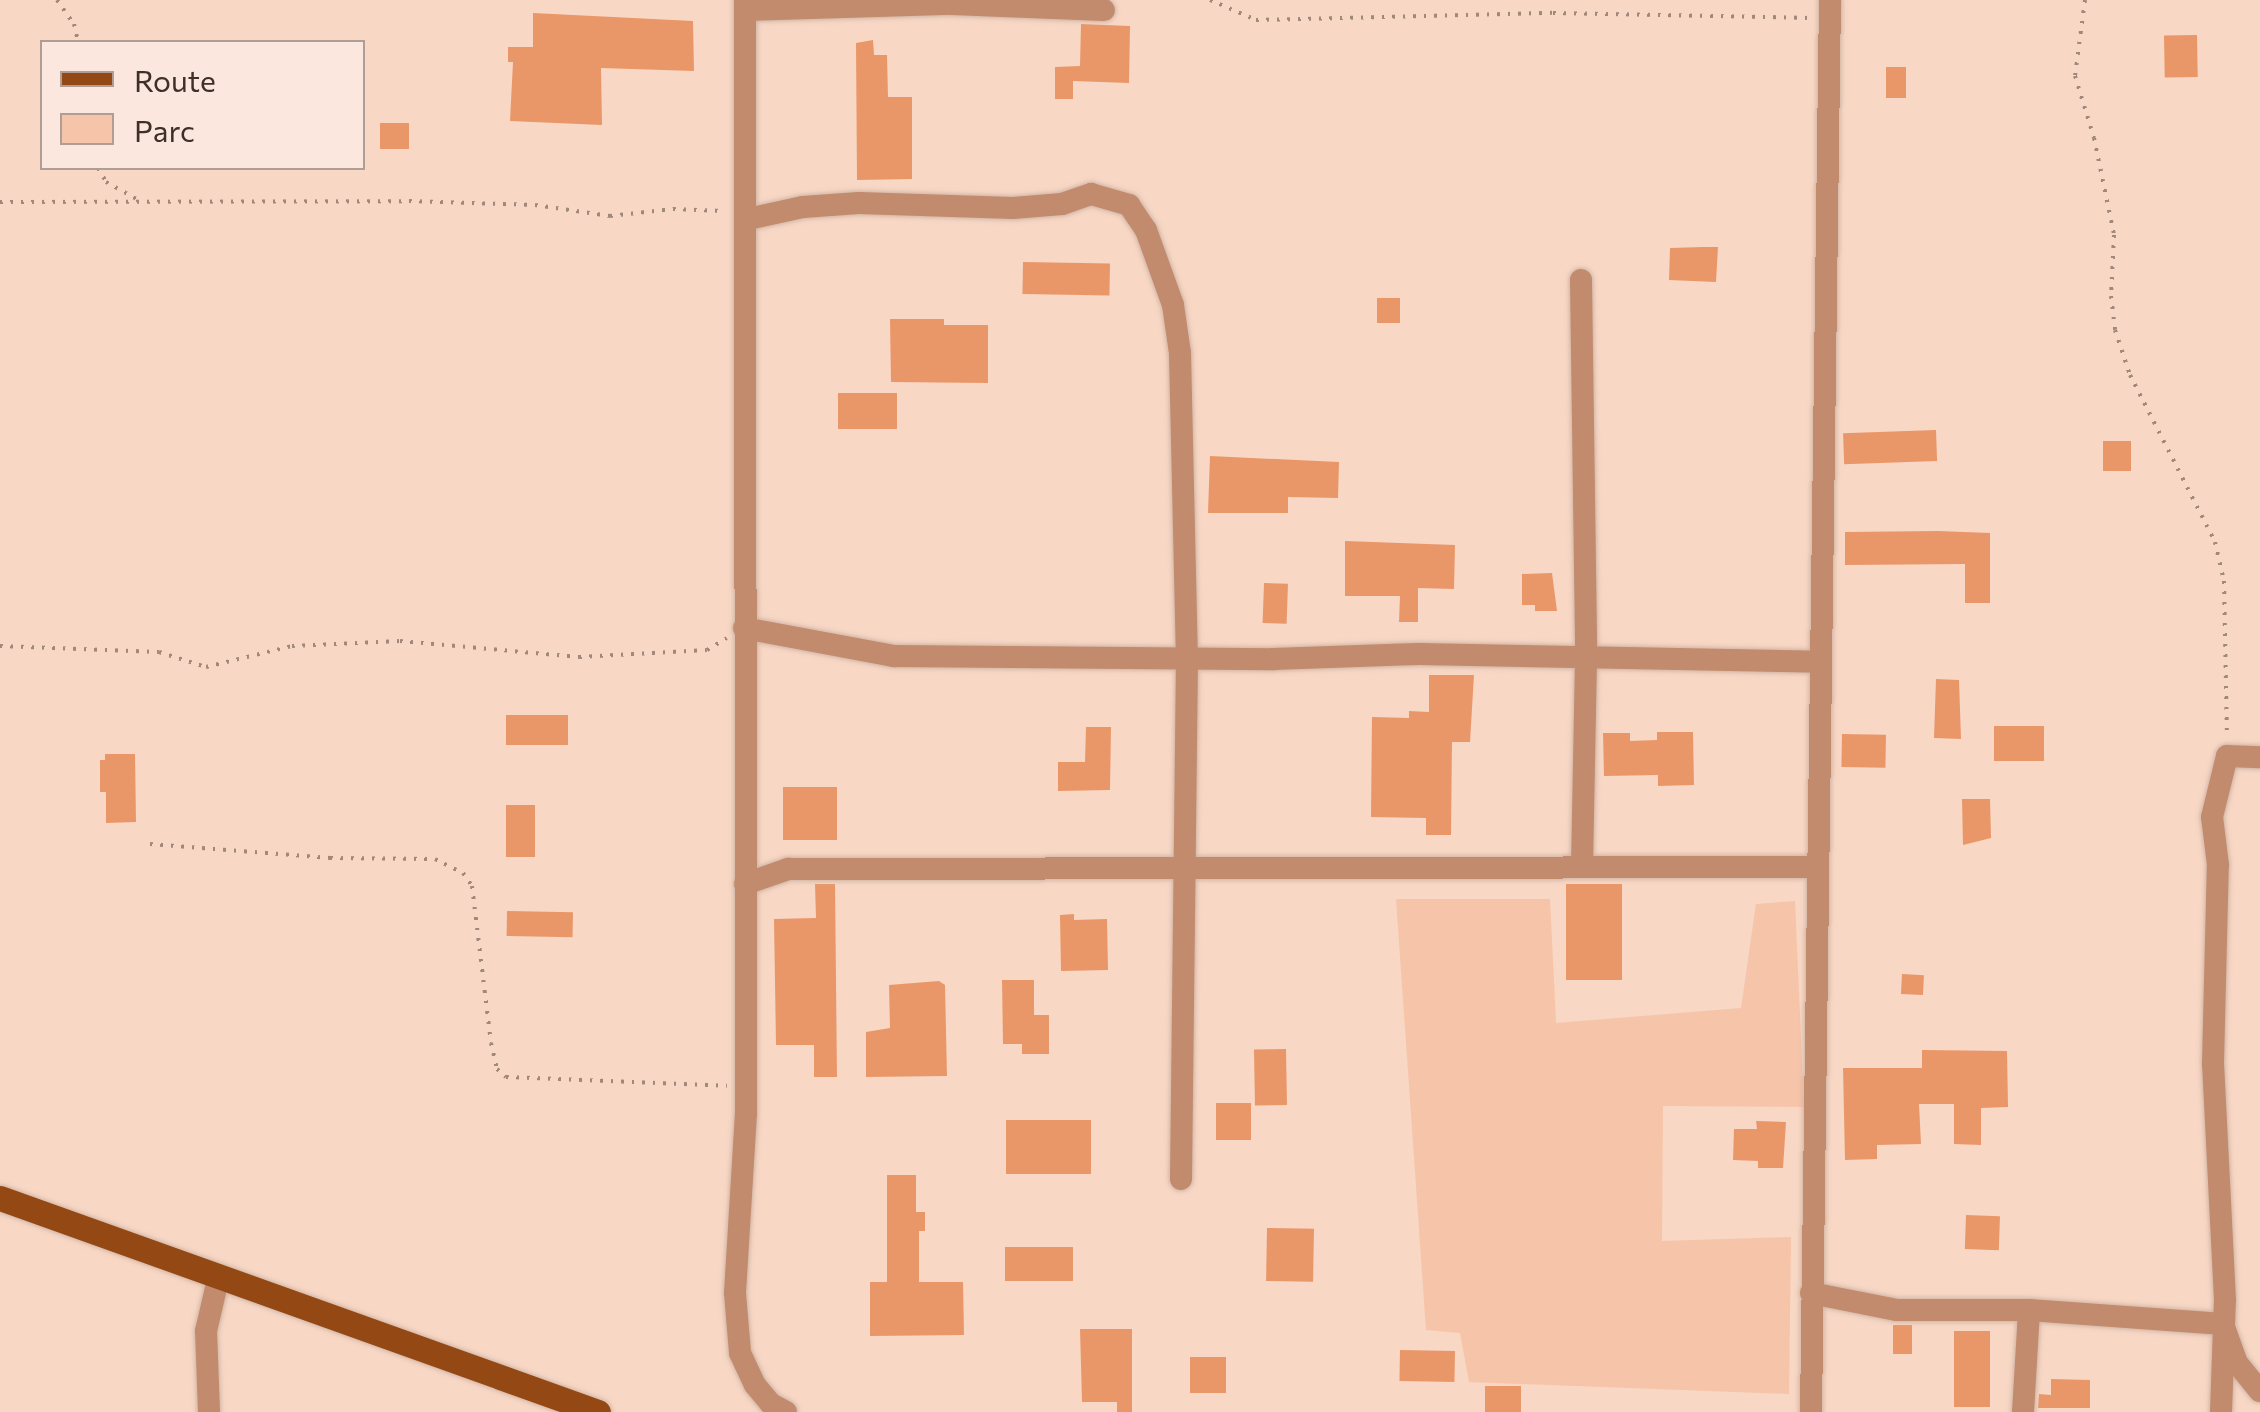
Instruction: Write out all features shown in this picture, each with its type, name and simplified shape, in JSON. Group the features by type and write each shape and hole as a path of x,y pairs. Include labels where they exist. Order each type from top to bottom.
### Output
{"main road":[{"path":"0,1198 598,1412"}],"street":[{"path":"786,1412 771,1404 755,1385 740,1352 735,1292 746,1087 745,5 952,4 1104,10"},
{"path":"1811,1412 1830,10"},
{"path":"748,218 803,206 1012,208 1062,204 1091,194 1128,205 1146,230 1173,305 1180,353 1180,522 1187,658 1181,1179"},
{"path":"1581,280 1586,659 1582,867"},
{"path":"744,628 894,656 1187,658 1419,654 1820,662"},
{"path":"2222,1412 2223,1324 2213,1063 2218,864 2212,817 2227,756 2260,757"},
{"path":"745,884 788,869 1816,867"},
{"path":"209,1412 206,1331 219,1275"},
{"path":"1811,1293 1898,1310 2030,1310 2223,1324"},
{"path":"2023,1412 2030,1310"},
{"path":"2223,1324 2236,1364 2260,1391"}],"path":[{"path":"57,0 74,24 78,40"},
{"path":"1210,0 1256,20 1830,10"},
{"path":"2086,0 2075,76 2094,138 2105,208 2114,235 2110,296 2115,330 2130,374 2215,542 2224,581 2227,756"},
{"path":"99,170 106,182 141,202"},
{"path":"0,202 427,202 535,205 610,216 714,208 748,218"},
{"path":"0,646 159,652 206,667 292,646 400,641 579,657 707,650 744,628"},
{"path":"150,844 330,858 435,859 464,873 472,886 491,1044 497,1069 506,1077 746,1087"}],"green space":[{"path":"1396,899 1550,899 1556,1023 1741,1008 1756,904 1795,901 1804,1107 1663,1106 1662,1241 1791,1237 1789,1394 1469,1382 1460,1333 1426,1330"}],"building":[{"path":"533,13 693,21 694,71 601,68 602,125 510,121 513,62 508,62 508,47 533,47"},
{"path":"1081,24 1130,26 1129,83 1073,81 1073,99 1055,99 1055,67 1080,66"},
{"path":"2197,35 2198,77 2165,78 2164,36"},
{"path":"873,40 874,55 887,55 888,97 912,97 912,179 857,180 856,43"},
{"path":"1886,67 1906,67 1906,98 1886,98"},
{"path":"380,123 409,123 409,149 380,149"},
{"path":"1718,247 1716,282 1669,280 1670,248"},
{"path":"1023,262 1110,264 1109,296 1022,294"},
{"path":"1377,298 1400,298 1400,323 1377,323"},
{"path":"890,319 944,319 944,325 988,325 988,383 891,382"},
{"path":"838,393 897,393 897,429 838,429"},
{"path":"1936,430 1937,461 1844,464 1843,433"},
{"path":"2103,441 2131,441 2131,471 2103,471"},
{"path":"1210,456 1339,462 1338,498 1288,497 1288,513 1208,513"},
{"path":"1845,532 1990,533 1990,603 1965,603 1965,564 1845,565"},
{"path":"1345,541 1455,545 1454,589 1418,588 1418,622 1399,622 1400,596 1345,596"},
{"path":"1552,573 1557,611 1535,611 1535,605 1522,605 1522,574"},
{"path":"1264,583 1288,584 1287,624 1263,623"},
{"path":"1429,675 1474,675 1470,742 1452,742 1451,835 1426,835 1426,818 1371,817 1372,717 1409,718 1409,711 1429,712"},
{"path":"1936,679 1959,680 1961,739 1934,738"},
{"path":"506,715 568,715 568,745 506,745"},
{"path":"1994,726 2044,726 2044,761 1994,761"},
{"path":"1086,727 1111,727 1110,790 1058,791 1058,762 1085,762"},
{"path":"1657,732 1693,732 1694,785 1658,786 1658,775 1604,776 1603,733 1630,733 1630,741 1657,740"},
{"path":"1842,734 1886,735 1885,768 1841,767"},
{"path":"105,754 135,754 136,822 106,823 106,792 100,792 100,760 105,760"},
{"path":"783,787 837,787 837,840 783,840"},
{"path":"1962,799 1990,799 1991,838 1963,845"},
{"path":"506,805 535,805 535,857 506,857"},
{"path":"815,884 835,884 837,1077 814,1077 814,1045 776,1045 774,919 816,918"},
{"path":"1566,884 1622,884 1622,980 1566,980"},
{"path":"507,911 573,912 573,937 507,936"},
{"path":"1074,914 1074,920 1107,919 1108,970 1061,971 1060,915"},
{"path":"1902,974 1924,975 1923,995 1901,994"},
{"path":"1002,980 1034,980 1034,1015 1049,1015 1049,1054 1022,1054 1022,1044 1003,1044"},
{"path":"939,981 945,985 947,1076 866,1077 866,1032 890,1028 889,985"},
{"path":"1286,1049 1287,1105 1255,1106 1254,1050"},
{"path":"1922,1050 2007,1051 2008,1107 1981,1108 1981,1145 1954,1144 1954,1104 1919,1104 1921,1144 1877,1145 1877,1159 1845,1160 1843,1068 1922,1068"},
{"path":"1216,1103 1251,1103 1251,1140 1216,1140"},
{"path":"1006,1120 1091,1120 1091,1174 1006,1174"},
{"path":"1756,1121 1786,1122 1783,1168 1758,1168 1758,1161 1733,1160 1734,1129 1757,1129"},
{"path":"887,1175 916,1175 916,1212 925,1212 925,1231 919,1231 919,1282 963,1282 964,1335 870,1336 870,1282 887,1282"},
{"path":"1966,1215 2000,1216 1999,1250 1965,1249"},
{"path":"1267,1228 1314,1229 1313,1282 1266,1281"},
{"path":"1005,1247 1073,1247 1073,1281 1005,1281"},
{"path":"1893,1325 1912,1325 1912,1354 1893,1354"},
{"path":"1080,1329 1132,1329 1132,1412 1117,1412 1117,1402 1082,1402"},
{"path":"1954,1331 1990,1331 1990,1407 1954,1407"},
{"path":"1400,1350 1455,1351 1454,1382 1399,1381"},
{"path":"1190,1357 1226,1357 1226,1393 1190,1393"},
{"path":"2051,1379 2090,1380 2090,1408 2038,1408 2039,1394 2051,1395"},
{"path":"1485,1386 1521,1386 1521,1412 1485,1412"}]}
